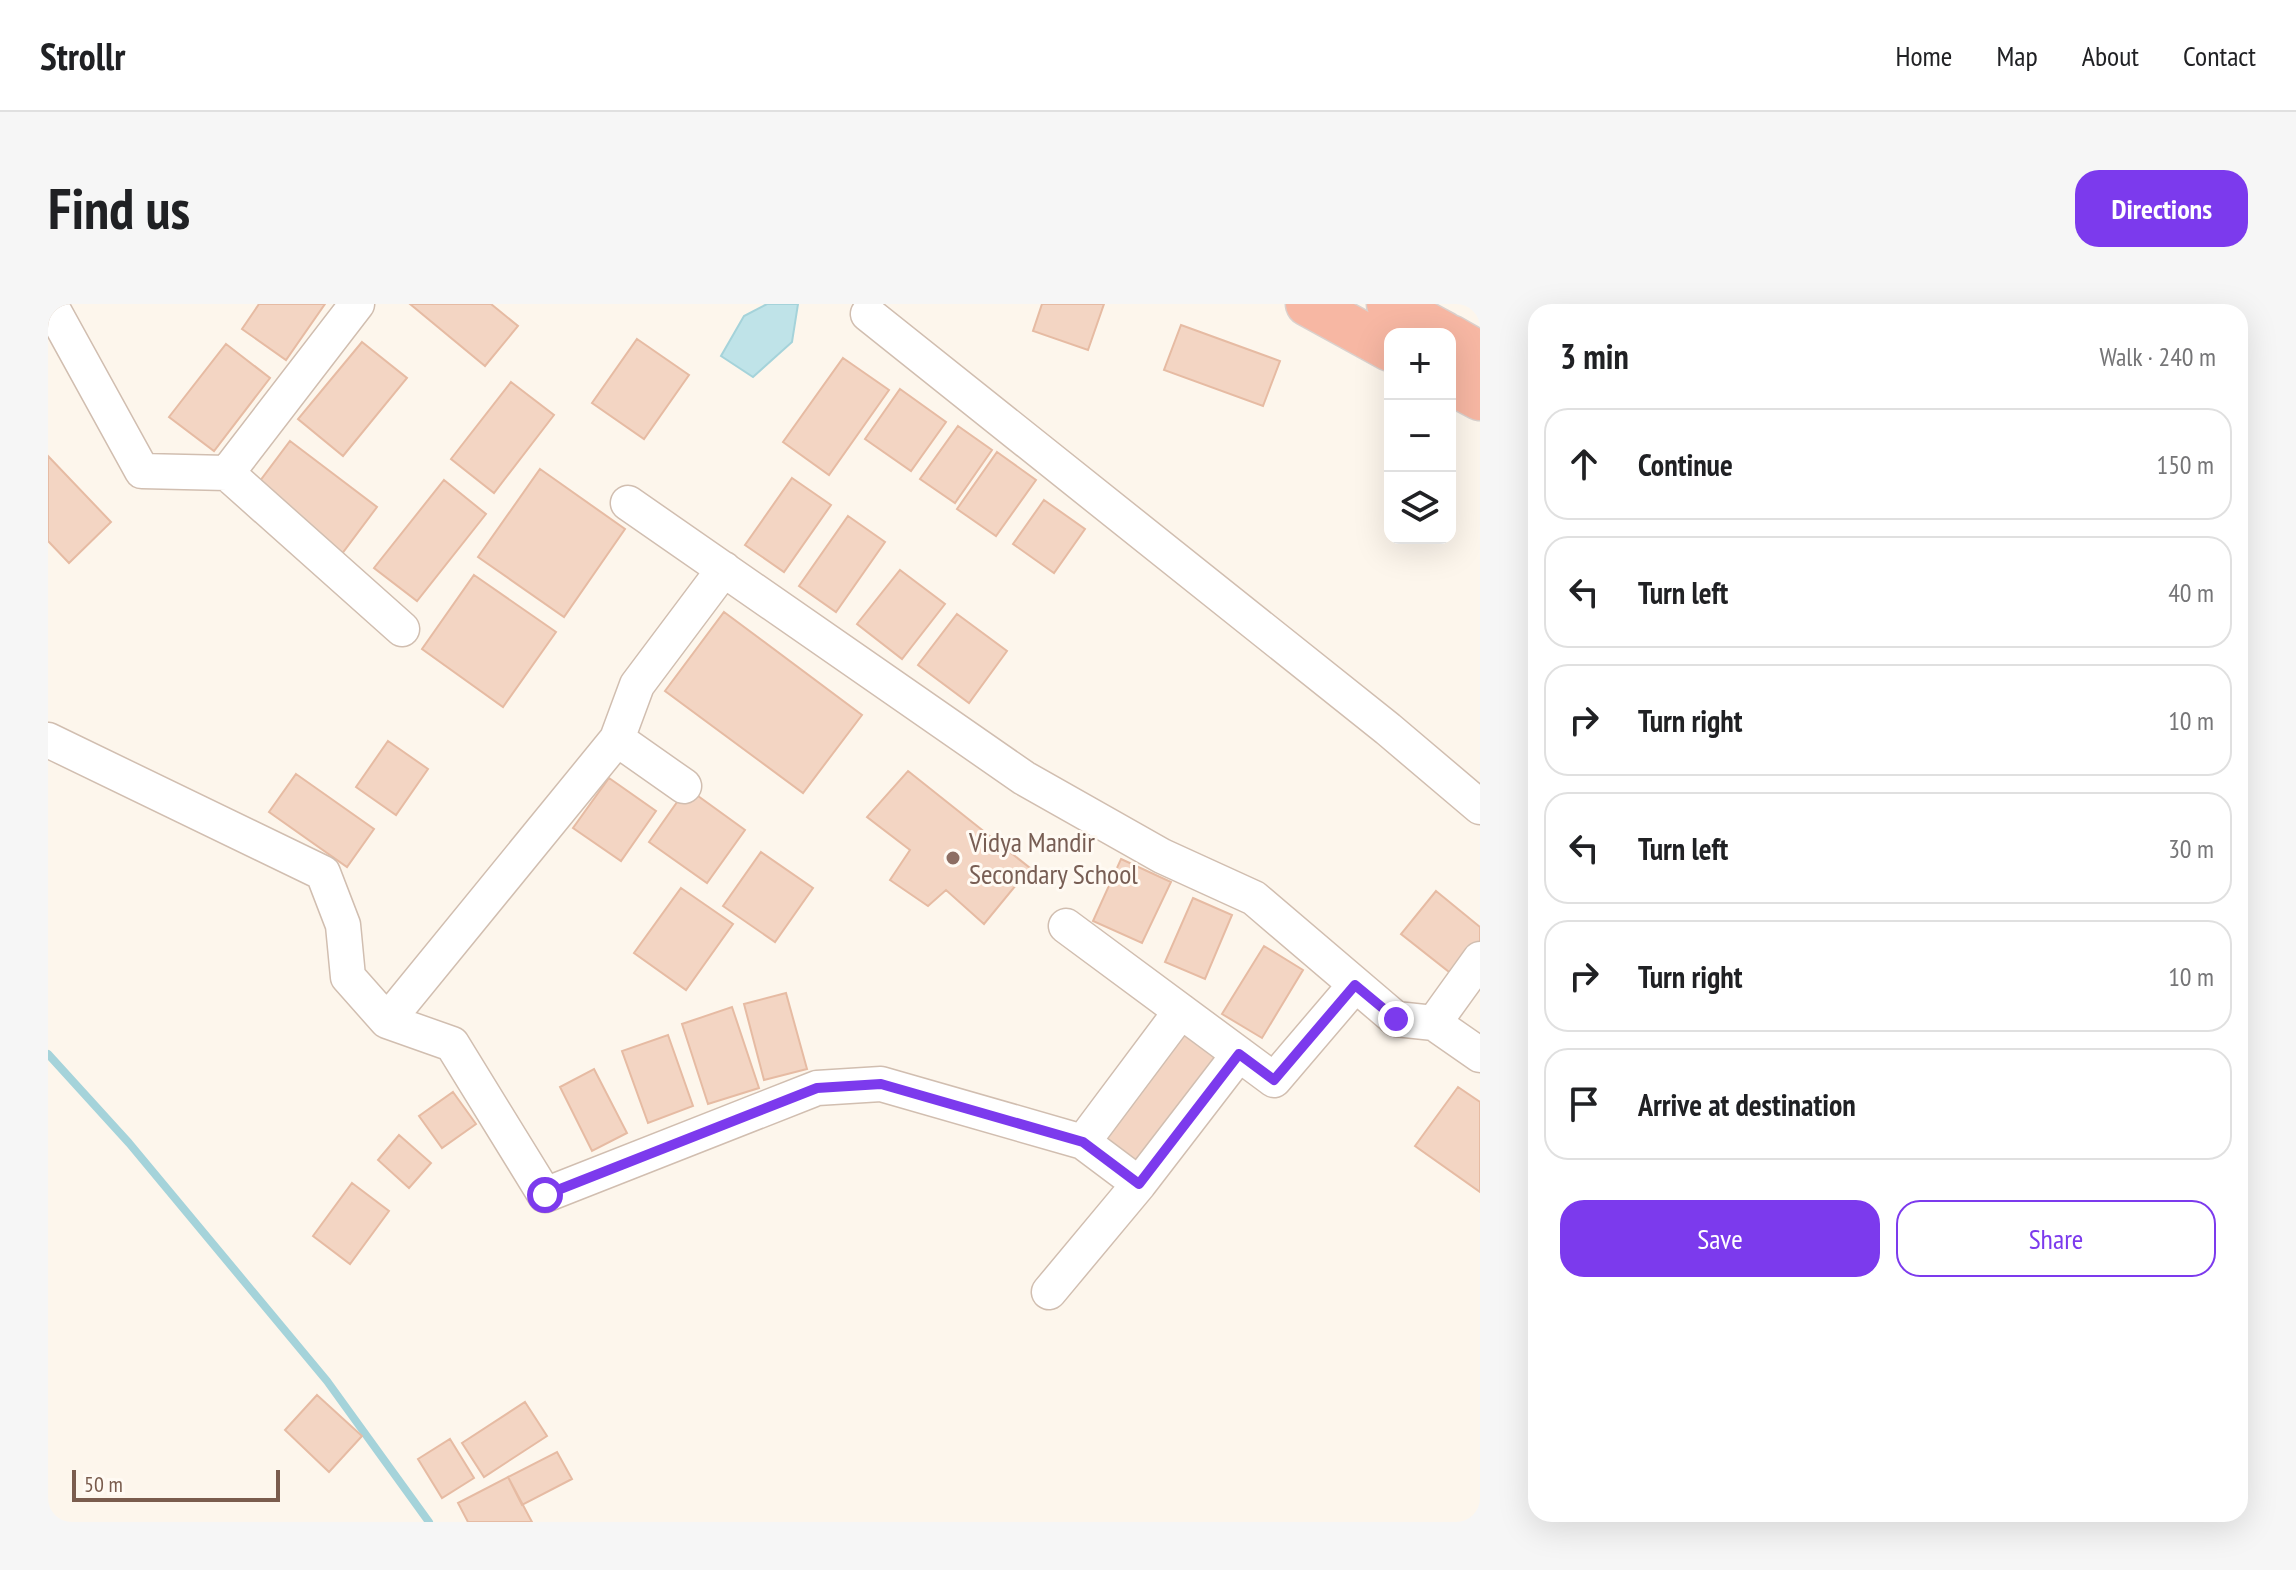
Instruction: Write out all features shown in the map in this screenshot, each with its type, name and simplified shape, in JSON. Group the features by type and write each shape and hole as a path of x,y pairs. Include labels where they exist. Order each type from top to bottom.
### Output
{"highway":[{"path":"1308,304 1384,346"},
{"path":"1389,304 1433,328"},
{"path":"1456,340 1480,354"},
{"path":"1456,385 1480,398"}],"street":[{"path":"50,304 142,471 227,473 402,629"},
{"path":"227,473 357,304"},
{"path":"868,314 1388,729 1480,807"},
{"path":"628,503 1024,778 1162,856 1254,898 1396,1019 1434,1023 1480,1055"},
{"path":"387,1021 617,739 637,685 724,569"},
{"path":"617,739 684,786"},
{"path":"48,740 323,873 343,925 348,977 387,1021 452,1044 545,1195 817,1088 881,1084 1083,1142 1139,1184"},
{"path":"1066,926 1274,1080 1355,985"},
{"path":"1434,1023 1480,959"},
{"path":"1083,1142 1181,1011"},
{"path":"1049,1292 1139,1184 1239,1054"}],"water":[{"path":"767,304 798,304 792,342 753,377 721,356 744,316"}],"building":[{"path":"259,304 325,304 286,360 242,329"},
{"path":"410,304 491,304 518,326 485,366"},
{"path":"1042,304 1104,304 1088,350 1033,331"},
{"path":"1181,325 1280,361 1263,406 1164,370"},
{"path":"637,339 689,375 644,439 592,403"},
{"path":"362,342 407,378 343,456 298,419"},
{"path":"226,344 270,378 214,451 169,417"},
{"path":"843,358 889,390 829,475 783,442"},
{"path":"511,382 554,415 494,493 451,459"},
{"path":"900,389 946,422 911,471 865,439"},
{"path":"958,426 992,450 955,503 920,479"},
{"path":"290,441 377,507 341,555 254,489"},
{"path":"997,452 1036,480 996,536 957,509"},
{"path":"48,456 111,522 69,563 48,541"},
{"path":"540,469 625,529 564,617 478,557"},
{"path":"792,478 831,505 784,572 745,545"},
{"path":"444,480 486,514 417,601 374,568"},
{"path":"1044,500 1085,529 1054,573 1013,544"},
{"path":"848,516 885,542 836,612 799,586"},
{"path":"900,570 945,604 902,659 857,624"},
{"path":"474,575 556,632 503,707 422,649"},
{"path":"724,612 862,715 803,793 665,691"},
{"path":"957,614 1007,651 969,703 918,665"},
{"path":"388,741 428,769 396,815 356,787"},
{"path":"908,771 1030,868 984,924 946,890 928,906 890,880 910,850 867,817"},
{"path":"296,774 374,829 347,867 269,812"},
{"path":"609,778 656,811 621,861 573,828"},
{"path":"687,788 745,830 707,883 649,842"},
{"path":"761,852 813,888 775,942 723,906"},
{"path":"1121,859 1171,882 1142,943 1093,921"},
{"path":"681,888 733,924 686,990 634,953"},
{"path":"1436,891 1480,927 1480,942 1453,975 1401,934"},
{"path":"1193,898 1232,915 1205,979 1165,962"},
{"path":"1264,946 1303,970 1262,1038 1222,1014"},
{"path":"786,993 807,1069 764,1080 744,1004"},
{"path":"732,1007 759,1088 708,1104 682,1024"},
{"path":"1184,1029 1223,1060 1135,1168 1102,1137"},
{"path":"668,1035 693,1106 648,1123 622,1051"},
{"path":"594,1069 627,1133 592,1151 560,1087"},
{"path":"1458,1087 1480,1102 1480,1192 1415,1146"},
{"path":"453,1092 476,1124 442,1148 419,1116"},
{"path":"399,1135 431,1163 409,1188 378,1160"},
{"path":"352,1183 389,1211 350,1264 313,1236"},
{"path":"317,1395 362,1436 329,1472 285,1430"},
{"path":"525,1402 547,1436 484,1477 462,1443"},
{"path":"450,1439 474,1478 442,1498 418,1459"},
{"path":"557,1452 572,1479 522,1505 508,1477"},
{"path":"508,1477 532,1522 468,1522 458,1503"}],"waterway":[{"path":"48,1054 129,1143 327,1381 429,1522"}],"place":[{"name":"Vidya Mandir Secondary School","path":"953,858"}],"route":[{"path":"545,1195 817,1088 881,1084 1083,1142 1139,1184 1239,1054 1274,1080 1355,985 1396,1019"}]}
